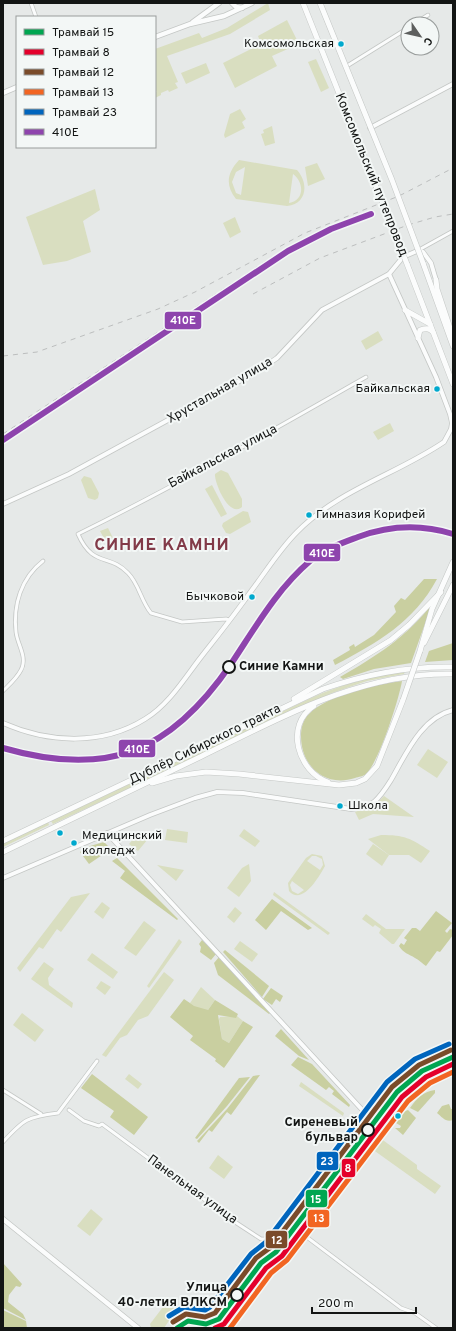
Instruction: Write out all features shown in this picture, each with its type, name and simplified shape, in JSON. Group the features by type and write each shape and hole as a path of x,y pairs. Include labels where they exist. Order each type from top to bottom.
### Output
{"main road":[{"path":"216,18 213,14 219,3"},
{"path":"190,24 219,3"},
{"path":"232,3 236,7 244,8"},
{"path":"156,37 190,24 216,18 244,8 252,3"},
{"name":"Комсомольский путепровод","path":"303,3 440,346 453,384"},
{"name":"Комсомольский путепровод","path":"320,3 392,180 453,346"},
{"path":"3,93 16,87"},
{"path":"436,280 437,290 453,337"},
{"path":"405,310 430,324"},
{"path":"418,338 420,330 424,328 434,333"},
{"name":"Дублёр Сибирского тракта","path":"126,792 176,776 206,772 232,773 339,785 356,783 365,779 374,770 380,759 420,651 424,632 453,562"},
{"name":"Дублёр Сибирского тракта","path":"420,651 453,585"},
{"name":"Дублёр Сибирского тракта","path":"270,713 382,647 403,631 441,592"},
{"name":"Дублёр Сибирского тракта","path":"3,841 270,713 347,681 400,669 453,666"},
{"name":"Дублёр Сибирского тракта","path":"3,852 312,704 361,686 392,678 435,673 453,674"},
{"name":"Дублёр Сибирского тракта","path":"339,785 319,778 308,769 299,749 298,730 303,718 312,707 361,686"},
{"path":"3,1219 138,1328"}],"street":[{"path":"31,3 36,16"},
{"path":"347,66 400,33"},
{"path":"370,128 453,84"},
{"name":"Хрустальная улица","path":"3,504 69,474 258,371 277,358 322,310 388,274 403,257 453,231"},
{"path":"417,251 423,252 431,263 436,280"},
{"path":"3,723 38,736 58,739 85,738 113,734 146,719 172,695 277,556 297,532 312,519 371,482 438,446 446,439 451,429 451,418 418,338 388,274"},
{"name":"Байкальская улица","path":"229,620 182,622 151,613 129,574 121,568 94,556 85,547 78,534 117,515 283,425 366,377"},
{"path":"3,691 22,669 23,655 16,633 17,596 31,573 43,561"},
{"path":"3,878 107,833 195,798 217,792 250,794 350,809 364,807 374,802 384,791 412,744 424,728 447,712 453,710"},
{"path":"107,833 378,1127"},
{"path":"3,1142 19,1124 41,1114 58,1113 97,1061"},
{"path":"228,1328 378,1127 409,1093 432,1078 453,1068"},
{"path":"3,1090 41,1114"},
{"name":"Панельная улица","path":"69,1110 84,1121 99,1126 102,1124 261,1239 269,1239 293,1210 309,1221"},
{"path":"300,1232 401,1308 415,1312 436,1328"}],"green space":[{"path":"268,3 270,10 230,34 167,56 178,82 175,83 178,88 169,92 168,90 161,93 161,95 156,98 156,49 199,33 202,38 227,28"},
{"path":"287,20 299,44 272,56 277,66 235,88 223,63 261,44 258,36"},
{"path":"316,59 329,88 321,92 308,62"},
{"path":"206,63 210,73 186,84 181,73"},
{"path":"240,109 246,119 242,122 245,128 225,138 224,135 230,114"},
{"path":"272,126 275,143 265,146 261,134 264,133 263,130"},
{"path":"239,160 297,170 303,181 304,192 302,197 294,204 287,206 236,199 232,194 229,184 230,174","holes":["245,167 241,195 236,193 232,182 236,172","293,174 297,177 301,190 298,198 289,203"]},
{"path":"317,163 325,179 308,186 305,167"},
{"path":"95,189 100,210 83,221 91,252 67,261 43,265 26,217"},
{"path":"235,217 241,232 230,238 223,223"},
{"path":"378,331 383,340 366,350 361,341"},
{"path":"390,423 394,431 378,440 373,432"},
{"path":"221,470 228,473 242,499 242,507 237,509 232,508 223,498 215,478 215,474"},
{"path":"84,476 91,478 99,493 98,498 95,500 88,498 81,480"},
{"path":"212,485 227,514 221,517 205,489"},
{"path":"243,511 248,512 251,522 230,534 226,533 222,526 223,523"},
{"path":"108,528 114,540 107,544 100,531"},
{"path":"424,579 437,579 428,594 406,619 380,639 335,665 333,660 350,650 349,647 354,644 355,647 374,635 396,612 394,606 401,598 405,600"},
{"path":"432,604 411,663 374,669 343,679 340,677 366,662 390,645 412,627"},
{"path":"453,643 453,660 425,662 429,651"},
{"path":"405,670 404,674 367,681 332,693 53,824 51,821 311,698 357,681"},
{"path":"402,681 393,715 377,757 366,774 344,780 334,780 317,772 310,765 305,757 301,736 304,721 309,714 317,707 340,696 366,688"},
{"path":"428,749 448,762 437,778 417,765"},
{"path":"384,796 414,817 373,814 359,820 355,812 376,804"},
{"path":"48,822 49,825 3,847 3,843"},
{"path":"167,829 188,832 187,843 165,840"},
{"path":"244,829 260,841 255,847 239,836"},
{"path":"139,832 148,839 138,851 129,844"},
{"path":"381,835 407,838 430,851 421,863 409,855 389,855 368,839"},
{"path":"104,842 111,849 89,864 80,852 90,846"},
{"path":"373,844 389,855 382,866 366,854"},
{"path":"312,854 322,856 325,866 319,877 305,893 294,895 289,891 288,883 306,858","holes":["312,856 322,859 323,865 320,870 307,861","292,881 304,890 298,894 292,891 290,885"]},
{"path":"117,858 178,919 177,920 120,878 125,871 112,861"},
{"path":"249,864 251,881 239,897 227,888 242,868"},
{"path":"157,865 184,870 176,881"},
{"path":"274,892 330,933 328,935 273,895"},
{"path":"90,893 61,932 57,929 43,949 39,947 20,972 17,968 71,897"},
{"path":"272,899 312,928 308,930 281,911 266,930 255,920"},
{"path":"102,902 110,908 103,919 94,912"},
{"path":"235,907 242,913 234,923 227,917"},
{"path":"436,911 452,923 445,931 447,933 450,929 453,930 453,935 440,952 437,951 426,966 404,952 399,946 401,943 404,945 407,940 404,938 412,928 416,928 420,931"},
{"path":"366,914 386,929 405,929 394,944 392,944 379,933 381,929 375,925 373,927 362,919"},
{"path":"144,921 156,930 136,956 124,948"},
{"path":"179,939 182,942 149,988 147,986"},
{"path":"202,940 216,954 211,960 200,952 201,947 199,944"},
{"path":"240,941 258,954 252,962 234,949"},
{"path":"225,950 269,986 262,997 223,952"},
{"path":"92,953 118,972 113,979 87,960"},
{"path":"219,957 270,1013 269,1014 218,975 214,963"},
{"path":"44,962 54,969 48,978 49,985 73,1003 72,1008 31,979"},
{"path":"164,972 174,980 148,1016 138,1020 127,1035 120,1038 106,1057 102,1055"},
{"path":"101,981 111,987 105,995 96,988"},
{"path":"201,987 215,1000 203,1017 185,1000 190,1003"},
{"path":"271,988 283,996 280,1002 276,999 272,1005 263,999"},
{"path":"184,999 194,1006 208,1010 215,1000 238,1014 236,1018 218,1015 222,1039 229,1043 243,1021 253,1027 224,1068 215,1061 216,1059 190,1040 193,1036 170,1017"},
{"path":"22,1013 44,1030 35,1042 13,1025"},
{"path":"237,1016 243,1021 229,1043 222,1039 219,1019 220,1017"},
{"path":"281,1029 309,1060 299,1056 275,1036"},
{"path":"298,1057 312,1064 350,1105 349,1107 332,1094 334,1091 329,1087 326,1090 291,1065"},
{"path":"412,1063 421,1070 402,1083 390,1097 387,1095"},
{"path":"426,1073 425,1077 403,1094 384,1115 382,1114 403,1090"},
{"path":"92,1074 148,1117 134,1135 110,1117 114,1111 81,1088"},
{"path":"129,1074 142,1084 138,1089 125,1079"},
{"path":"260,1075 231,1115 227,1112 212,1132 209,1130 199,1143 197,1141 227,1109 253,1076"},
{"path":"250,1077 227,1106 197,1139 195,1138 239,1078"},
{"path":"301,1082 344,1113 343,1116 299,1086"},
{"path":"435,1090 435,1093 418,1112 410,1108 421,1096 427,1092"},
{"path":"449,1104 451,1109 453,1109 453,1120 451,1121 444,1119 437,1113 442,1106"},
{"path":"408,1110 416,1118 403,1135 395,1128 400,1128 401,1126 396,1123 400,1115"},
{"path":"361,1123 365,1128 304,1211 299,1208"},
{"path":"380,1138 417,1165 417,1169 441,1186 435,1194 372,1149"},
{"path":"218,1155 233,1167 224,1179 209,1168"},
{"path":"91,1209 103,1219 90,1236 77,1226"},
{"path":"3,1263 22,1284 20,1287 16,1286 9,1295 8,1302 23,1314 26,1320 3,1308"},
{"path":"166,1303 173,1306 175,1312 164,1328 151,1328 150,1324"},
{"path":"3,1310 26,1321 27,1328 3,1328"}],"tram line":[{"name":"23","path":"169,1316 184,1307 205,1310 210,1307 251,1254 266,1242 387,1082 415,1059 449,1044"},
{"name":"12","path":"173,1322 186,1314 205,1317 215,1313 256,1258 271,1247 392,1087 419,1065 451,1050"},
{"name":"15","path":"177,1328 188,1321 206,1324 219,1319 261,1263 276,1252 397,1092 422,1071 453,1057"},
{"name":"8","path":"215,1328 224,1324 266,1268 282,1256 402,1097 426,1077 453,1064"},
{"name":"13","path":"230,1328 271,1273 287,1260 408,1101 430,1083 453,1072"},
{"path":"226,1314 235,1307 276,1252"},
{"path":"214,1328 225,1322"}],"railway":[{"path":"3,356 37,352 158,309 195,292 305,233 399,196 453,168"},
{"path":"253,294 320,258 408,225 435,217 453,214"},
{"path":"3,434 272,257"}],"transit line":[{"name":"410E","path":"3,440 288,251 331,229 371,214"},
{"name":"410E","path":"3,748 40,757 74,760 105,758 133,751 159,738 184,719 208,694 231,664 277,596 298,572 315,557 339,544 382,530 417,527 453,534"}],"place":[{"name":"Комсомольская","path":"341,44"},
{"name":"Байкальская","path":"437,389"},
{"name":"Гимназия Корифей","path":"309,515"},
{"name":"Бычковой","path":"252,597"},
{"name":"Синие Камни","path":"229,667"},
{"name":"Школа","path":"340,806"},
{"name":"Медицинский колледж","path":"74,843"},
{"name":"Сиреневый бульвар","path":"368,1130"},
{"name":"Улица 40-летия ВЛКСМ","path":"237,1295"}],"district":[{"name":"СИНИЕ КАМНИ","path":"162,546"}]}
